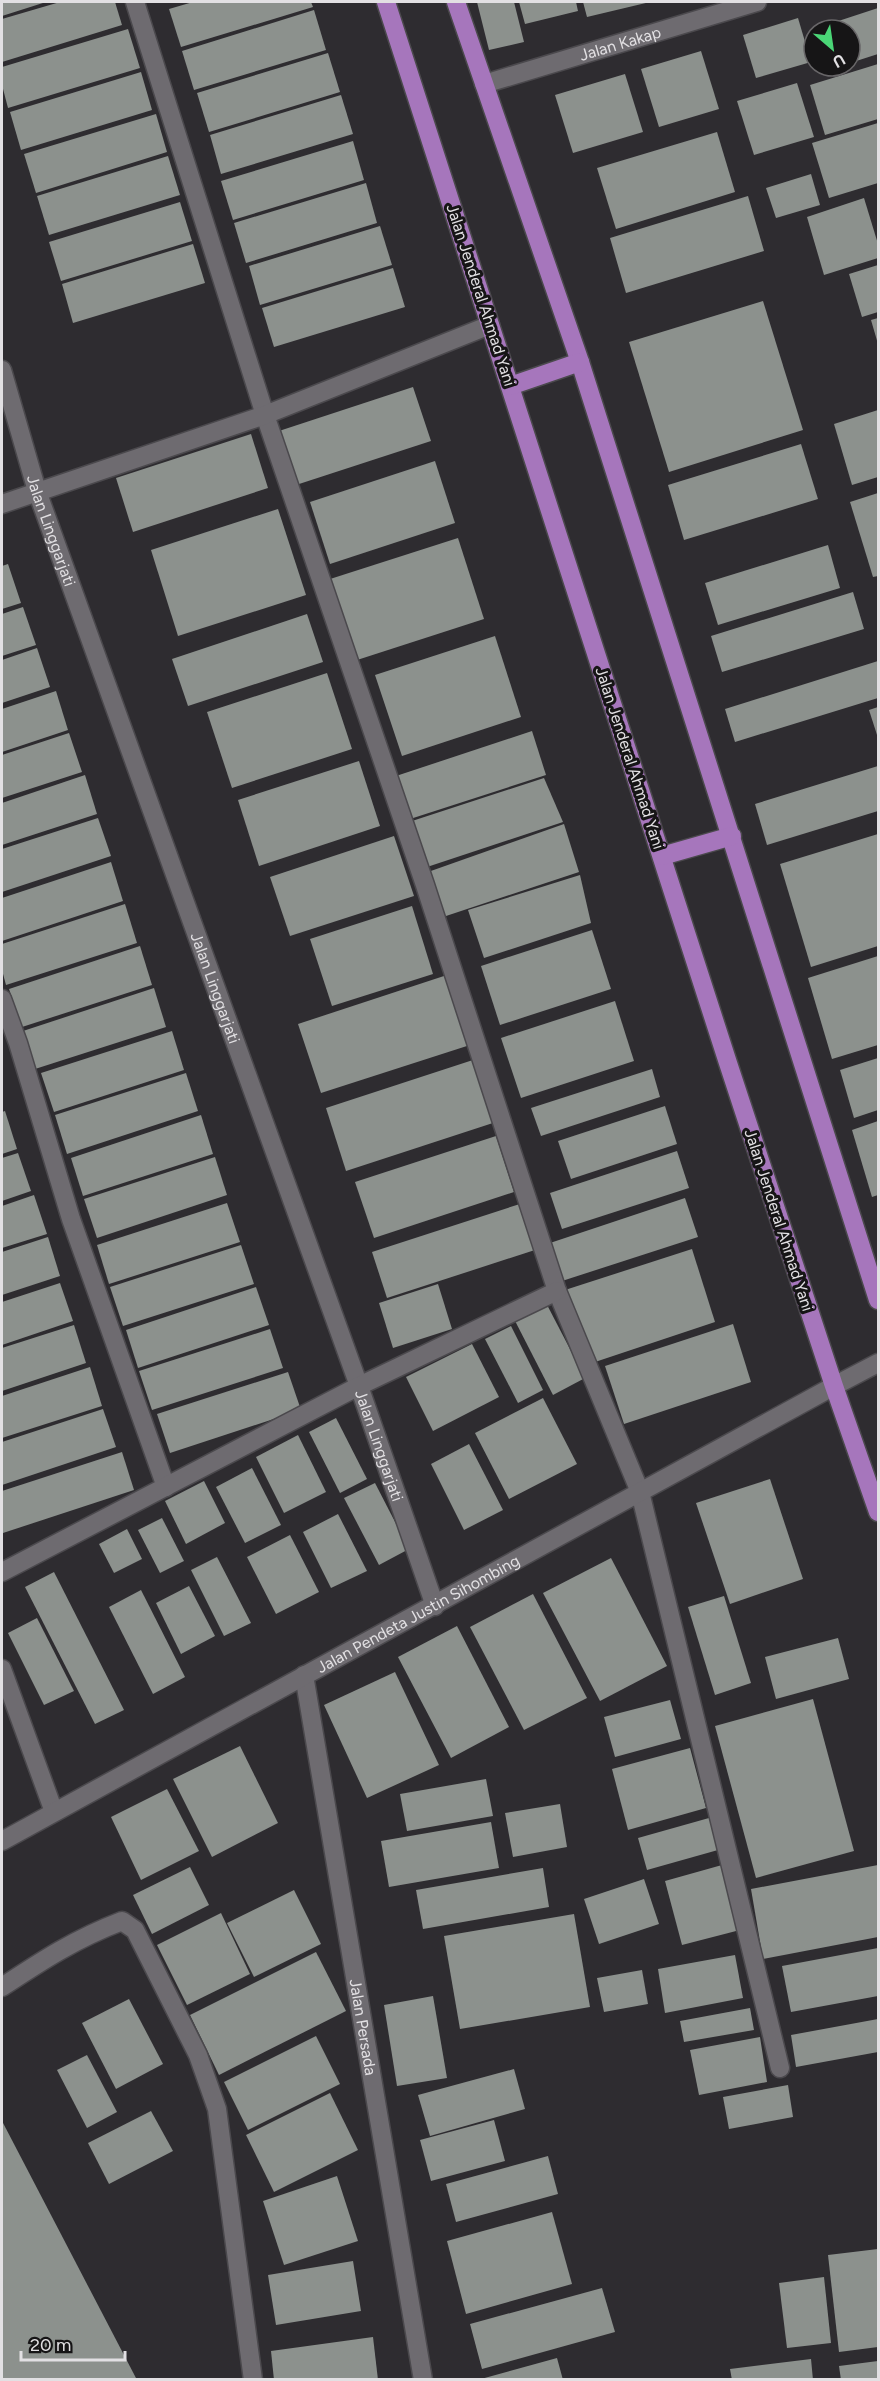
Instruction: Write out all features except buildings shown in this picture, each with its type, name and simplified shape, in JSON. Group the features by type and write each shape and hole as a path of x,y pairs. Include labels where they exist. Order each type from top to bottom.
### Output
{"main road":[{"name":"Jalan Jenderal Ahmad Yani","path":"386,2 834,1386 879,1512"},
{"path":"456,2 580,362 879,1300"},
{"path":"510,386 580,362"},
{"path":"662,856 732,836"}],"street":[{"path":"135,2 265,415 429,896 557,1291 640,1492 780,2068"},
{"name":"Jalan Kakap","path":"484,84 757,2"},
{"path":"2,504 265,415 490,325"},
{"name":"Jalan Linggarjati","path":"2,370 37,491 359,1386 435,1606"},
{"path":"2,999 18,1043 70,1219 166,1487"},
{"path":"2,1572 359,1386 557,1291"},
{"name":"Jalan Pendeta Justin Sihombing","path":"2,1841 879,1363"},
{"path":"2,1669 54,1812"},
{"name":"Jalan Persada","path":"304,1675 423,2379"},
{"path":"2,1987 85,1935 122,1921 135,1930 198,2055 218,2109 253,2379"}]}
